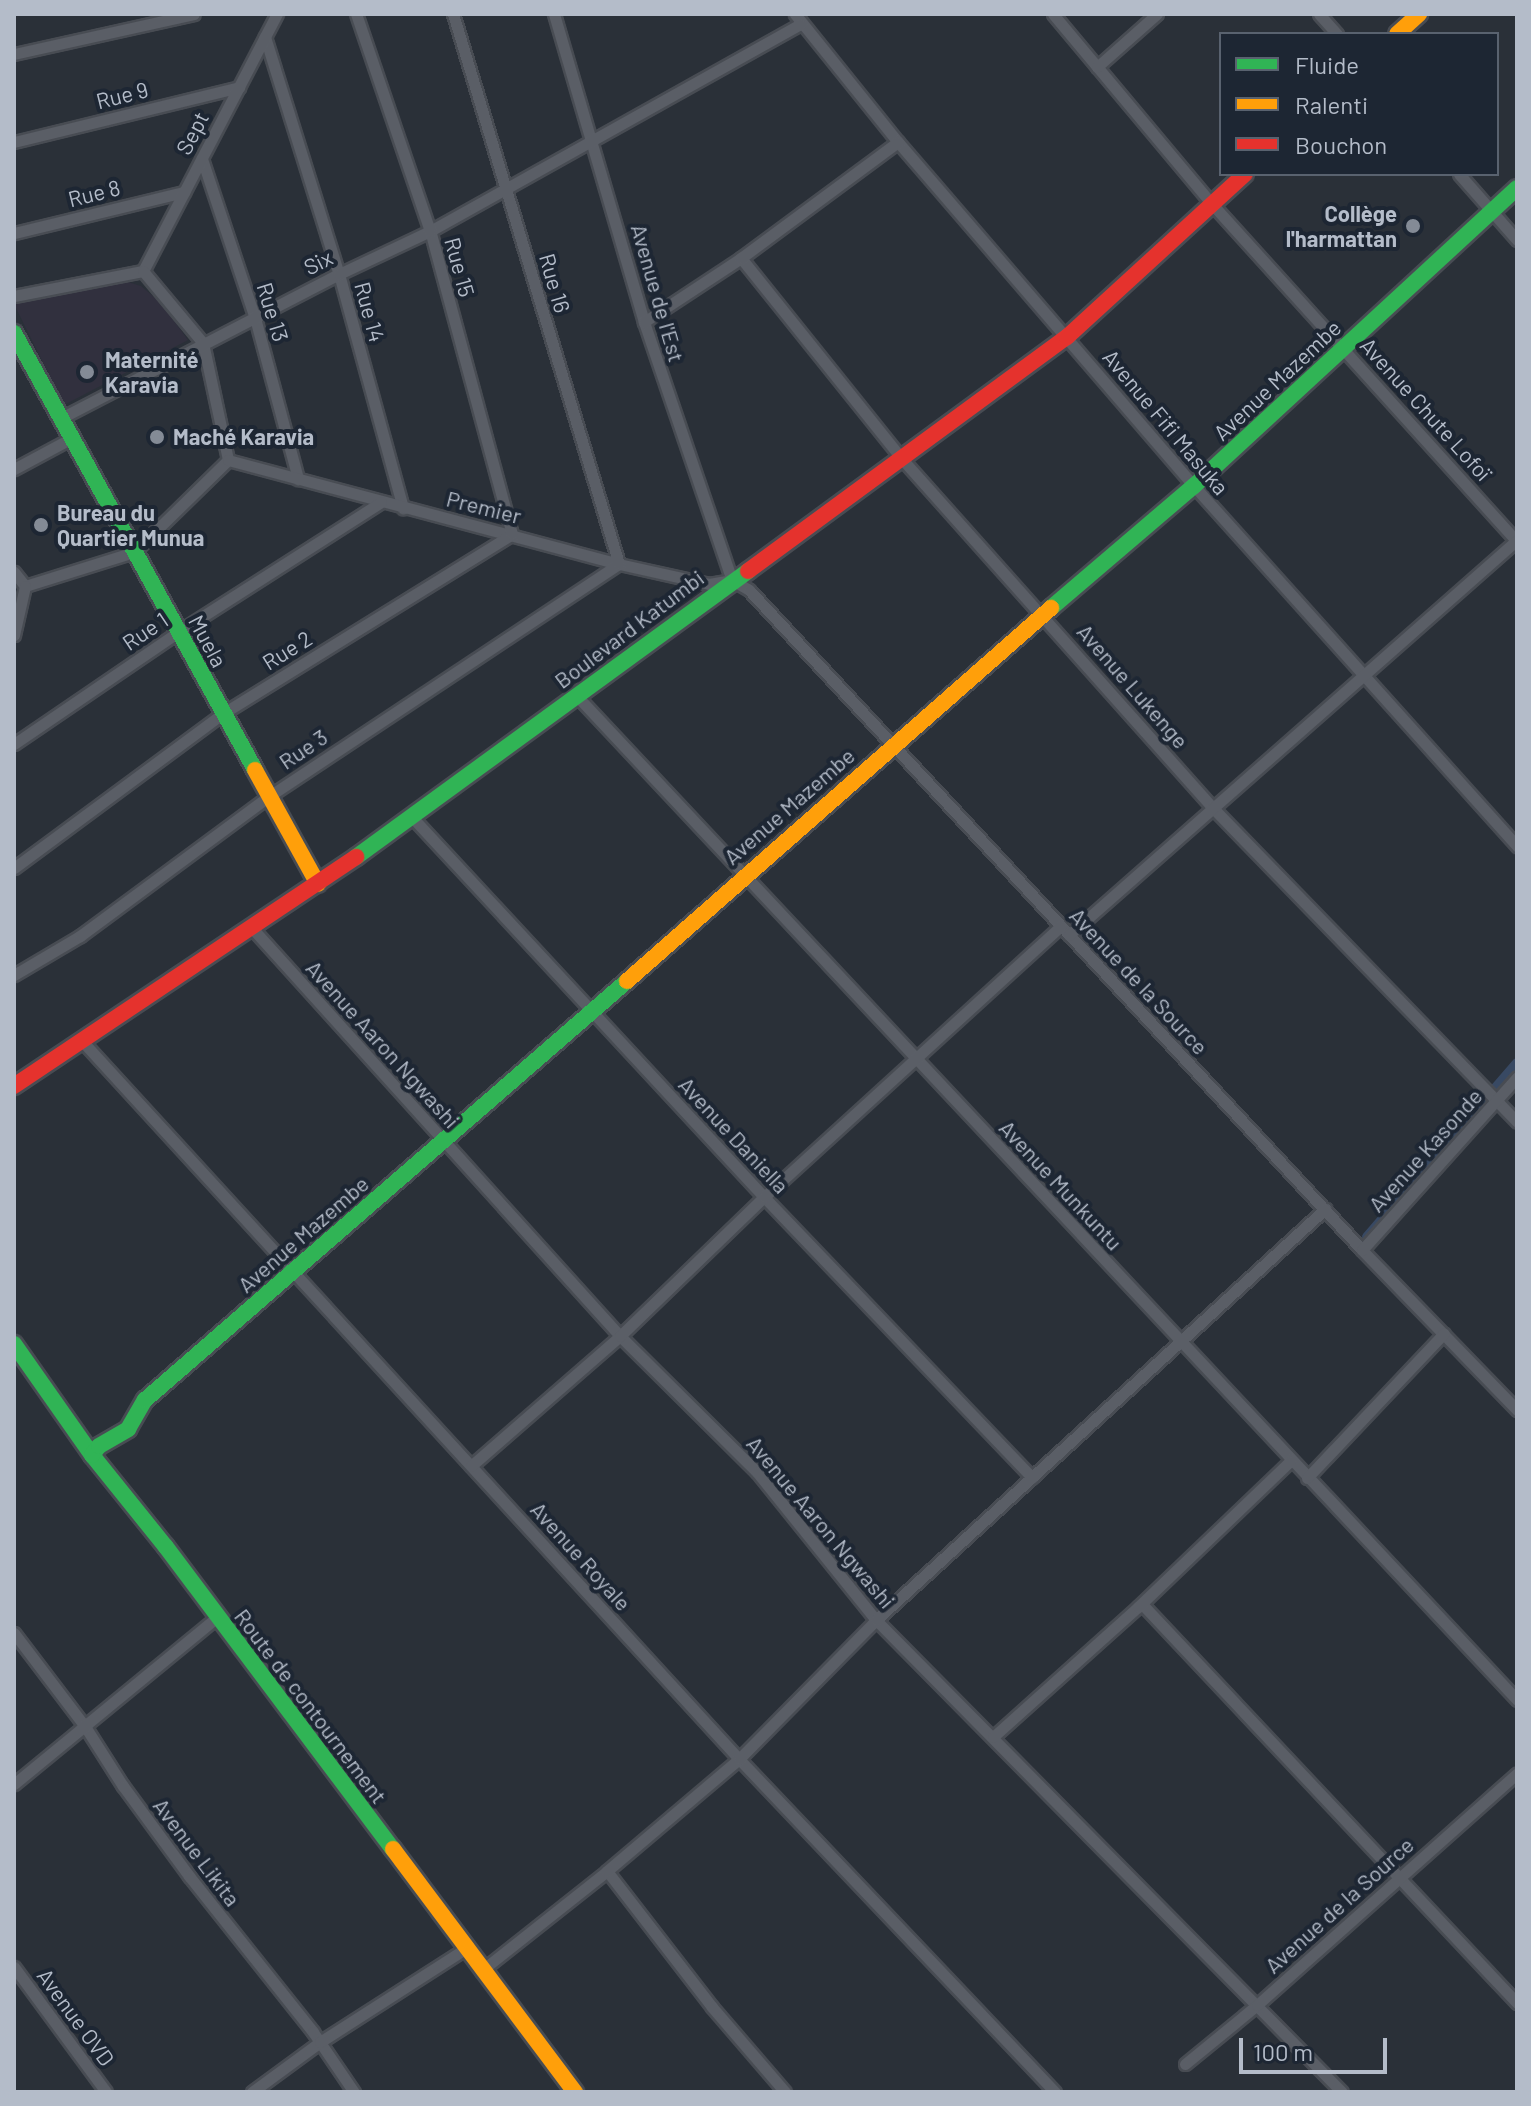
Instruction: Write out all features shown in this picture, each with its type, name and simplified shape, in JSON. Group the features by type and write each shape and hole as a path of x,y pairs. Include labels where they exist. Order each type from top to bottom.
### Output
{"street":[{"path":"14,54 194,14"},
{"name":"Sept","path":"143,271 277,14"},
{"name":"Rue 15","path":"356,14 430,231 512,534"},
{"name":"Rue 16","path":"453,14 619,564"},
{"name":"Avenue de l'Est","path":"554,14 644,322 732,580"},
{"name":"Avenue Chute Lofoï","path":"1053,14 1212,204 1517,541"},
{"path":"1097,67 1157,14"},
{"path":"1319,14 1335,32"},
{"path":"1399,32 1419,14"},
{"name":"Six","path":"59,419 339,274 430,231 798,19"},
{"name":"Avenue Fifi Masuka","path":"798,19 898,142 1194,486 1517,846"},
{"name":"Rue 14","path":"265,37 339,274 403,508"},
{"name":"Rue 9","path":"14,142 239,87"},
{"path":"644,322 741,258 898,142"},
{"name":"Rue 13","path":"202,159 255,318 298,479"},
{"name":"Boulevard Katumbi","path":"14,1086 318,884 1067,337 1243,176"},
{"path":"1461,176 1517,240"},
{"name":"Avenue Mazembe","path":"92,1455 99,1446 128,1429 145,1400 593,1011 891,746 1194,486 1517,188"},
{"name":"Rue 8","path":"14,233 184,192"},
{"name":"Avenue Lukenge","path":"741,258 902,459 1212,807 1517,1122"},
{"path":"14,296 143,271 203,343 228,460 134,552 25,586"},
{"name":"Muela","path":"14,333 318,884"},
{"path":"14,469 70,439"},
{"name":"Premier","path":"228,460 619,564 709,584 732,580"},
{"name":"Rue 1","path":"14,744 178,632 381,502"},
{"name":"Rue 2","path":"14,868 222,714 512,534"},
{"path":"471,1466 620,1336 764,1197 1065,930 1212,807 1517,541"},
{"name":"Rue 3","path":"14,975 80,936 268,797 619,564"},
{"path":"14,572 25,586"},
{"name":"Avenue de la Source","path":"732,580 749,590 1362,1250 1517,1410"},
{"path":"14,635 25,586"},
{"name":"Avenue Munkuntu","path":"576,695 1517,1700"},
{"name":"Avenue Daniella","path":"411,816 764,1197 1032,1477"},
{"name":"Avenue Aaron Ngwashi","path":"252,928 620,1336 757,1472 876,1620 1342,2092"},
{"name":"Avenue Royale","path":"83,1042 739,1759 1055,2092"},
{"name":"Avenue Kasonde","path":"1362,1250 1517,1077"},
{"path":"481,1971 607,1871 739,1759 876,1620 1325,1209"},
{"path":"1307,1478 1444,1333"},
{"name":"Route de contournement","path":"14,1344 92,1455 166,1547 216,1618 575,2092"},
{"path":"993,1737 1142,1604 1290,1461"},
{"path":"1142,1604 1402,1876 1517,2003"},
{"path":"14,1784 86,1728 216,1618"},
{"name":"Avenue Likita","path":"14,1633 86,1728 123,1786 189,1876 320,2042 354,2092"},
{"name":"Avenue de la Source","path":"1185,2064 1257,2005 1517,1773"},
{"path":"607,1871 712,2007 785,2092"},
{"path":"252,2092 320,2042 465,1949"},
{"name":"Avenue OVD","path":"14,1967 106,2092"}],"shaded area":[{"name":"Maternité Karavia","path":"128,282 141,286 160,302 188,340 64,405 14,304"}],"waterway":[{"path":"1367,1237 1517,1063"}],"traffic: fast":[{"path":"1051,608 1194,486 1517,188"},
{"path":"14,333 255,770"},
{"path":"356,857 748,571"},
{"path":"92,1455 99,1446 128,1429 145,1400 627,981"},
{"path":"14,1344 92,1455 166,1547 393,1849"}],"traffic: slow":[{"path":"1399,32 1419,14"},
{"path":"627,981 1051,608"},
{"path":"255,770 318,884"},
{"path":"393,1849 575,2092"}],"traffic: jam":[{"path":"748,571 1067,337 1243,176"},
{"path":"14,1086 356,857"}],"place":[{"name":"Collège l'harmattan","path":"1413,226"},
{"name":"Maternité Karavia","path":"87,372"},
{"name":"Maché Karavia","path":"157,437"},
{"name":"Bureau du Quartier Munua","path":"41,525"}]}
